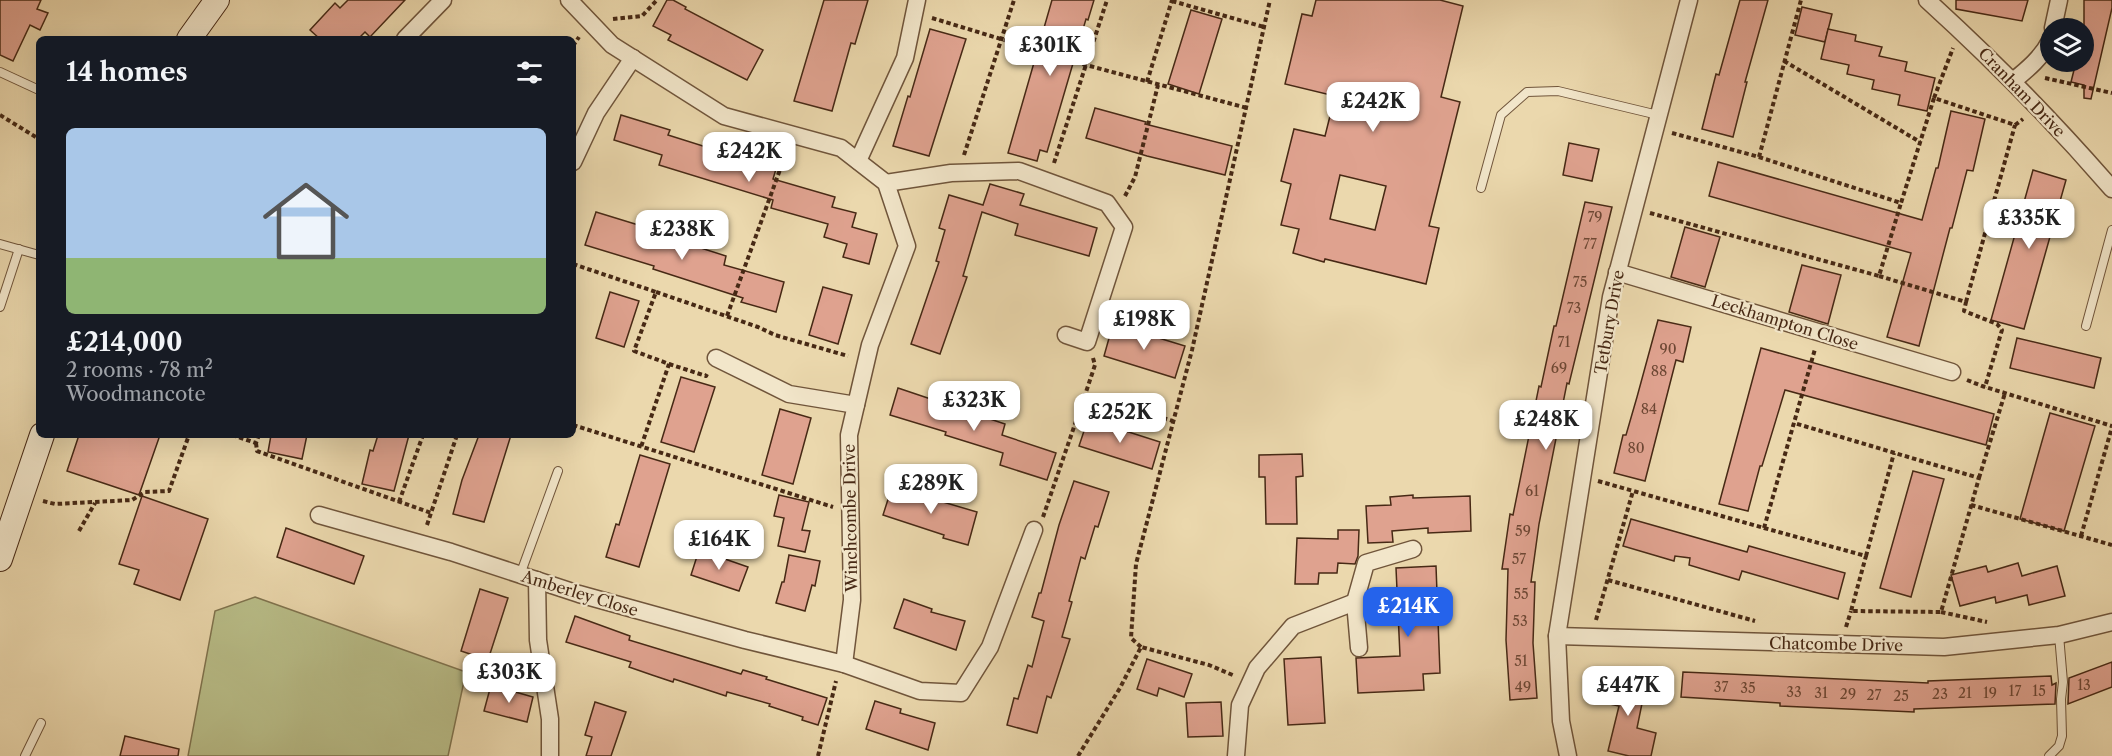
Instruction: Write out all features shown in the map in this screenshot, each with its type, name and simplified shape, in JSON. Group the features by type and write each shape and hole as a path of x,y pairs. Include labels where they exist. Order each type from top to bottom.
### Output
{"main road":[{"path":"191,36 218,0"},
{"path":"0,560 41,438"}],"street":[{"path":"408,36 443,0"},
{"path":"569,0 612,45 724,116 841,148 886,183 958,173 1019,171 1107,202 1124,227 1087,342 1066,335"},
{"name":"Tetbury Drive","path":"1568,756 1561,721 1557,636 1611,297 1689,0"},
{"name":"Cranham Drive","path":"1928,0 2038,106 2112,189"},
{"path":"2056,18 2059,0"},
{"path":"858,162 905,58 915,6"},
{"path":"2013,81 2040,56"},
{"path":"576,156 596,113 633,58"},
{"name":"Winchcombe Drive","path":"842,663 852,600 849,435 870,345 907,246 886,183"},
{"name":"Leckhampton Close","path":"1617,272 1952,372"},
{"path":"716,358 789,394 856,405"},
{"name":"Amberley Close","path":"319,515 421,543 579,594 745,640 842,663 920,691 961,693 990,647 1034,530"},
{"path":"1359,648 1355,602 1366,563 1413,549"},
{"path":"537,580 538,640 550,719 550,756"},
{"path":"1236,756 1240,705 1257,668 1293,626 1355,602"},
{"name":"Chatcombe Drive","path":"1557,636 1944,647 2059,635 2112,622"}],"lane":[{"path":"0,72 36,89"},
{"path":"1481,188 1500,115 1527,92 1558,91 1656,121"},
{"path":"2085,326 2112,230"},
{"path":"0,244 36,254"},
{"path":"0,308 19,249"},
{"path":"520,575 558,471"},
{"path":"2049,756 2059,746 2062,736 2063,682 2059,635"},
{"path":"25,756 41,723"}],"path":[{"path":"958,173 1014,0"},
{"path":"1048,181 1107,0"},
{"path":"1147,82 1172,0 1264,27"},
{"path":"1249,686 1238,678 1209,665 1141,647 1131,638 1136,564 1192,350 1270,0"},
{"path":"1759,157 1801,0"},
{"path":"915,6 1002,40 1247,108"},
{"path":"1879,276 1934,98 1960,30"},
{"path":"1784,61 1920,142"},
{"path":"2045,78 2112,93"},
{"path":"1116,215 1135,177 1158,85"},
{"path":"1934,98 2015,125"},
{"path":"1985,387 2002,330 1997,324 1964,311 2015,125 2038,106"},
{"path":"0,115 36,137"},
{"path":"1656,121 1759,157 1901,202"},
{"path":"727,316 792,135"},
{"path":"1634,208 1966,302"},
{"path":"576,265 759,327 775,335 866,361"},
{"path":"656,292 634,351 706,376 716,358"},
{"path":"1764,528 1820,333"},
{"path":"1034,530 1041,522 1095,365 1087,342"},
{"path":"641,447 669,364"},
{"path":"1952,372 1985,387 2112,426 2080,536"},
{"path":"1941,612 2004,393"},
{"path":"1085,395 1173,421"},
{"path":"1794,423 1979,478"},
{"path":"576,426 850,512"},
{"path":"22,495 55,504 132,500 145,492 169,491 188,438"},
{"path":"241,438 256,443"},
{"path":"258,438 257,451 431,513"},
{"path":"399,502 422,438"},
{"path":"421,543 456,438"},
{"path":"1894,453 1851,611 1941,612 1988,622 2004,641"},
{"path":"1583,477 1866,556"},
{"path":"1592,637 1634,491"},
{"path":"79,531 95,502"},
{"path":"1971,506 2112,546"},
{"path":"1608,580 1760,622"},
{"path":"1078,756 1141,647"},
{"path":"818,756 842,663"}],"green space":[{"path":"255,597 466,672 448,756 188,756 215,611"}],"building":[{"path":"0,0 41,0 37,9 48,13 40,30 30,25 13,61 0,55"},
{"path":"348,0 405,0 371,36 365,32 361,36 317,36 310,30 335,3 340,8"},
{"path":"667,0 673,0 686,7 685,9 763,50 747,80 668,40 671,35 653,26"},
{"path":"824,0 868,0 855,44 851,43 832,111 794,101"},
{"path":"1052,0 1094,0 1088,20 1086,19 1047,152 1040,150 1037,161 1008,153"},
{"path":"1316,0 1440,0 1463,6 1441,97 1460,102 1429,226 1439,228 1426,284 1293,253 1299,229 1281,225 1291,184 1281,181 1294,129 1325,136 1335,96 1285,84 1302,14 1312,16","holes":["1340,175 1386,186 1375,230 1330,219"]},
{"path":"1740,0 1768,0 1745,82 1747,82 1733,137 1702,129 1716,74 1719,75"},
{"path":"1956,0 2028,0 2022,21 1956,9"},
{"path":"2084,0 2112,0 2091,99 2084,98 2084,85 2071,82 2074,72 2094,72 2094,18 2084,18"},
{"path":"1802,7 1832,14 1825,42 1795,35"},
{"path":"1191,10 1222,19 1199,94 1168,84"},
{"path":"930,29 966,39 929,156 893,146"},
{"path":"1828,29 1856,35 1855,41 1882,47 1879,56 1907,62 1905,71 1935,78 1927,111 1898,105 1900,95 1872,89 1874,80 1847,74 1849,65 1821,59"},
{"path":"1095,108 1146,122 1145,124 1232,146 1225,175 1086,138"},
{"path":"1951,111 1985,119 1973,171 1967,170 1952,228 1950,228 1919,346 1887,337 1911,253 1709,196 1718,162 1922,220 1936,168 1938,168"},
{"path":"621,115 670,130 668,135 776,169 773,179 835,197 832,207 856,213 852,227 877,234 869,264 843,257 847,244 824,237 828,224 771,208 773,200 659,165 662,155 614,140"},
{"path":"1569,143 1599,149 1592,181 1563,175"},
{"path":"2033,170 2066,180 2024,329 1991,320"},
{"path":"990,184 1024,194 1020,205 1097,228 1089,256 1015,235 1018,224 982,212 963,276 967,277 940,354 911,344 939,262 936,261 945,230 939,228 949,195 983,205"},
{"path":"1585,202 1612,207 1569,384 1567,383 1539,524 1531,582 1535,582 1533,643 1537,698 1510,700 1506,640 1508,569 1502,569 1510,514 1513,515 1539,386 1541,387"},
{"path":"596,212 658,231 657,234 726,256 724,265 784,282 776,312 741,302 743,298 653,269 654,266 585,245"},
{"path":"1685,227 1720,237 1705,287 1671,277"},
{"path":"1802,265 1841,275 1828,324 1789,312"},
{"path":"823,287 852,295 838,344 809,335"},
{"path":"610,292 639,301 624,347 596,338"},
{"path":"1658,320 1691,327 1683,362 1676,360 1645,481 1614,473 1623,435 1626,435"},
{"path":"1113,324 1185,346 1175,378 1104,356"},
{"path":"2017,338 2101,358 2094,388 2010,368"},
{"path":"1761,348 1994,414 1986,445 1785,390 1748,511 1719,504"},
{"path":"681,377 715,387 694,452 661,442"},
{"path":"898,388 1005,424 1002,435 1056,453 1047,480 1000,465 1003,453 890,415"},
{"path":"780,409 811,418 793,484 762,475"},
{"path":"2050,413 2095,426 2064,531 2020,519"},
{"path":"1088,419 1160,442 1152,469 1079,446"},
{"path":"78,438 159,438 139,495 67,471"},
{"path":"270,438 306,438 302,459 268,452"},
{"path":"377,438 408,438 394,491 362,484 370,450 373,451"},
{"path":"478,438 510,438 484,522 453,514 462,480"},
{"path":"1302,454 1303,476 1296,477 1297,524 1266,524 1265,477 1259,477 1259,455"},
{"path":"640,455 670,464 639,567 606,557 616,524 619,525"},
{"path":"1913,471 1944,479 1911,597 1880,588"},
{"path":"1074,481 1109,492 1085,559 1081,557 1062,637 1070,639 1051,698 1047,696 1037,733 1007,725 1014,698 1018,699 1028,665 1032,667 1044,621 1032,617"},
{"path":"892,487 977,512 968,545 883,515"},
{"path":"779,495 809,502 802,530 810,531 805,552 778,546 784,518 774,516"},
{"path":"1413,495 1413,498 1470,496 1471,531 1428,533 1428,528 1392,531 1393,542 1368,543 1366,506 1391,505 1390,497"},
{"path":"142,496 208,519 180,600 134,584 139,570 119,564"},
{"path":"1631,519 1747,552 1749,546 1845,573 1838,599 1742,571 1739,580 1689,565 1690,558 1675,556 1674,561 1623,546"},
{"path":"286,528 364,556 354,584 277,557"},
{"path":"1338,530 1359,530 1358,556 1355,564 1338,563 1337,573 1319,573 1318,584 1295,584 1297,538 1338,539"},
{"path":"699,550 748,567 739,591 691,575"},
{"path":"789,555 820,561 815,586 812,585 805,611 776,603 782,582 784,582"},
{"path":"2018,563 2022,576 2057,566 2065,596 2029,605 2027,595 1996,603 1995,597 1960,606 1951,575 1986,566 1988,572"},
{"path":"1436,566 1440,673 1423,674 1424,690 1358,693 1356,658 1400,656 1396,568"},
{"path":"480,589 508,598 488,660 461,651"},
{"path":"904,599 932,609 931,612 965,621 956,650 894,628"},
{"path":"575,616 630,636 629,640 741,674 743,670 767,677 766,679 827,698 818,725 802,720 803,717 769,706 770,704 727,692 726,696 674,679 673,682 629,667 631,662 566,642"},
{"path":"1321,657 1325,723 1288,725 1284,659"},
{"path":"1147,659 1192,674 1184,697 1159,688 1157,696 1137,689"},
{"path":"2112,662 2112,687 2068,704 2069,678"},
{"path":"1683,672 1928,683 1928,681 2051,676 2052,685 2056,683 2055,704 1914,709 1914,712 1780,706 1780,703 1681,697"},
{"path":"1606,675 1646,684 1637,728 1656,733 1651,756 1629,756 1608,751 1619,706 1600,702"},
{"path":"491,685 533,697 527,722 484,711"},
{"path":"875,701 901,709 900,713 935,723 928,750 866,729"},
{"path":"595,702 626,712 611,756 586,756 592,737 585,735"},
{"path":"1221,702 1223,736 1188,737 1186,703"},
{"path":"125,736 179,749 178,756 120,756"}]}
